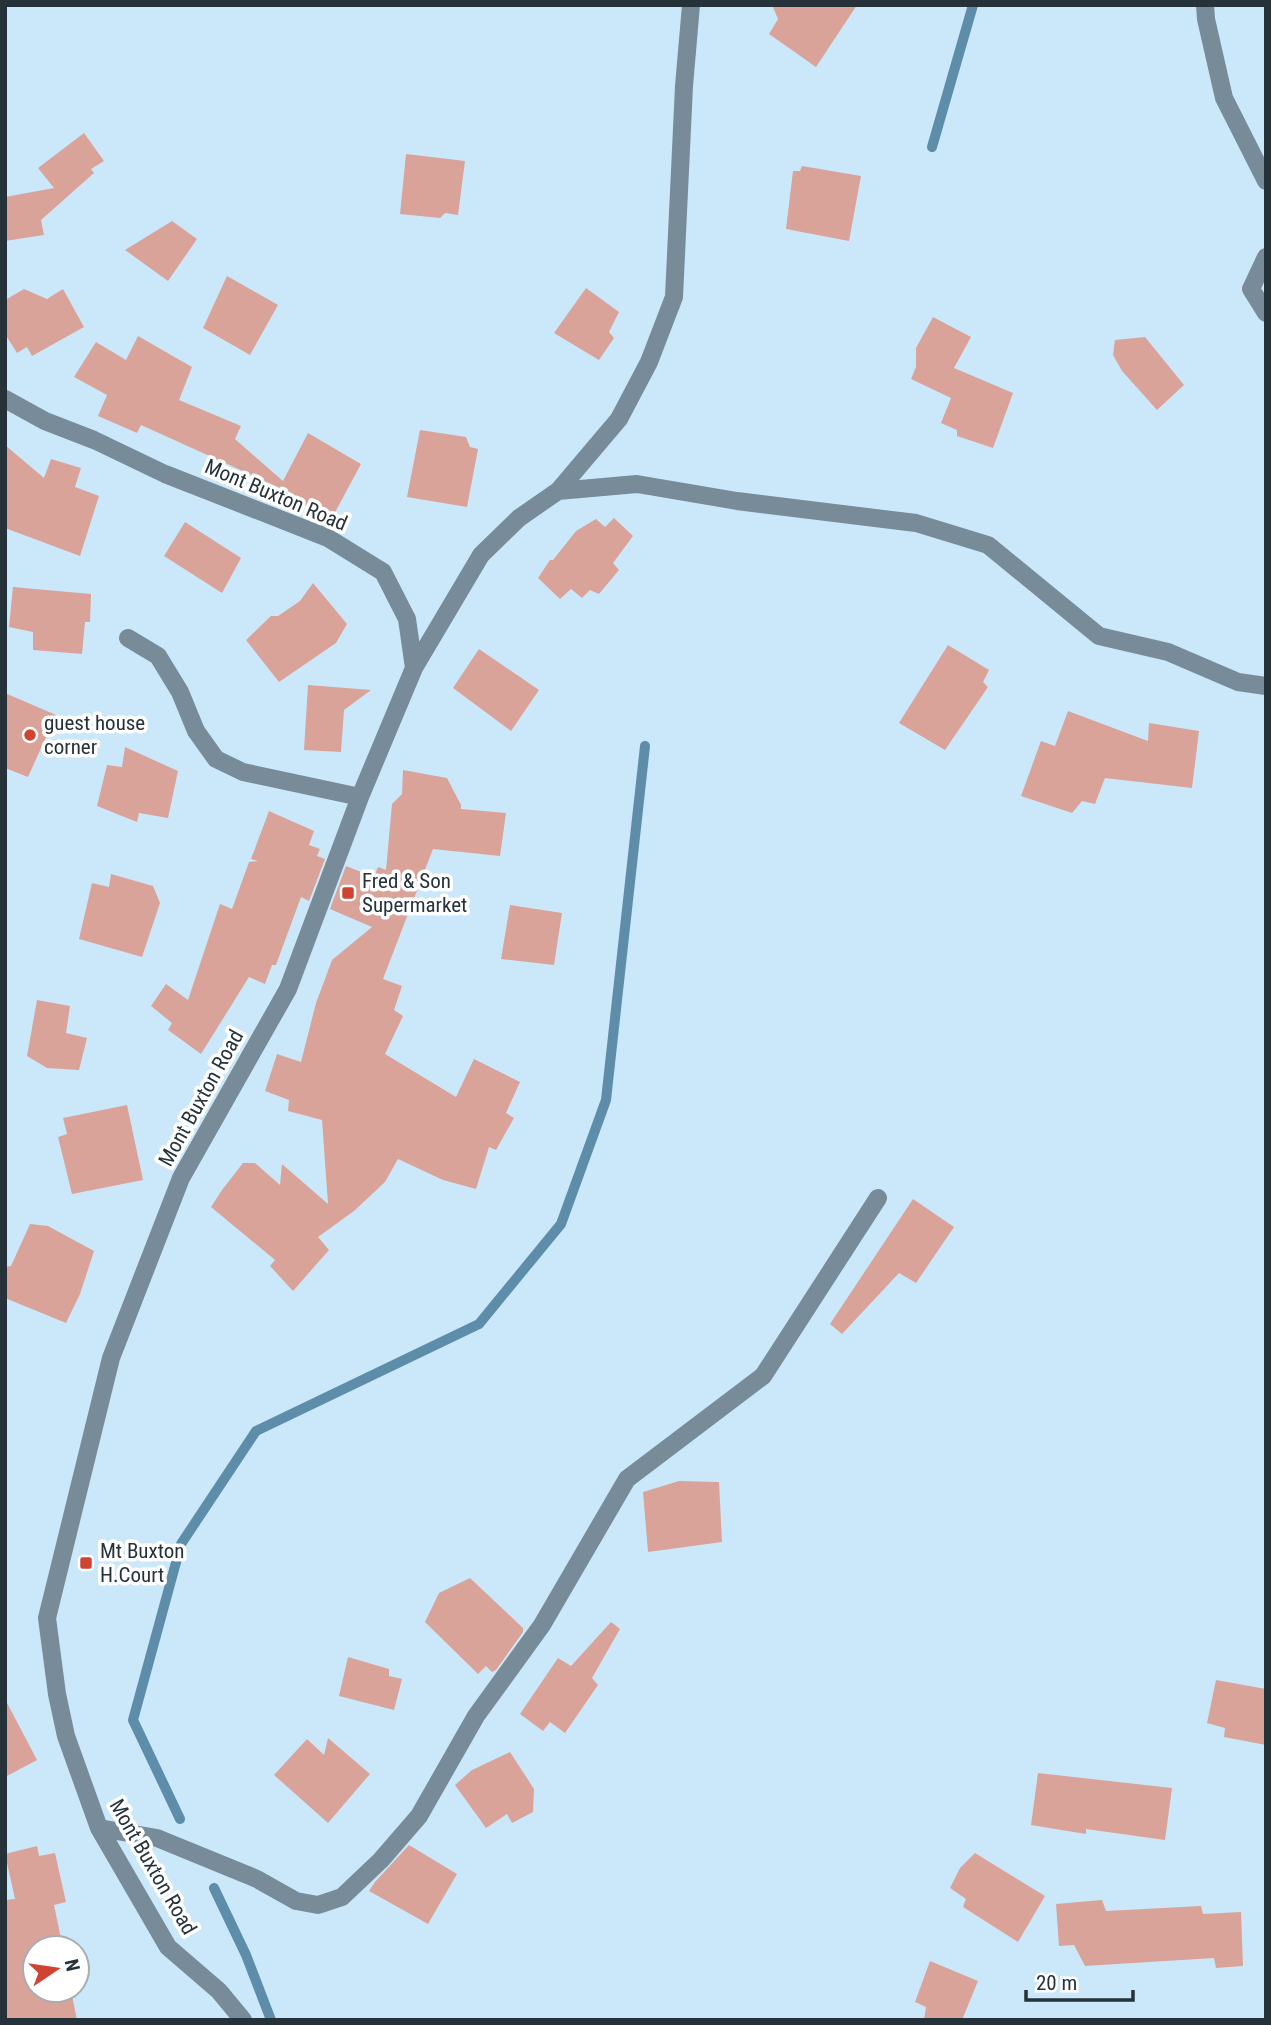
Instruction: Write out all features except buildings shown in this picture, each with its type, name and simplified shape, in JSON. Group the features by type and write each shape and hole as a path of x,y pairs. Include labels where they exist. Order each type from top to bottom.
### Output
{"street":[{"path":"414,668 481,555 519,518 558,491 619,419 649,362 674,297 684,86 691,5"},
{"path":"1205,5 1224,98 1266,181"},
{"path":"1266,257 1251,289 1266,313"},
{"name":"Mont Buxton Road","path":"5,399 45,421 94,440 165,474 328,538 383,572 407,619 414,668 360,797 288,989 181,1178 111,1358 47,1618 57,1694 66,1736 99,1828 168,1947 219,1991 242,2019"},
{"path":"558,491 637,484 737,501 916,523 988,545 1099,636 1168,652 1238,682 1266,686"},
{"path":"128,638 158,656 180,692 196,731 216,759 243,772 360,797"},
{"path":"99,1828 157,1838 257,1879 296,1901 318,1905 342,1897 381,1860 418,1816 476,1716 542,1625 627,1479 763,1376 877,1198"}],"waterway":[{"path":"932,147 973,5"},
{"path":"180,1819 133,1720 181,1544 256,1431 479,1324 561,1224 606,1100 645,746"},
{"path":"214,1888 246,1955 271,2020"}],"place":[{"name":"guest house corner","path":"30,735"},
{"name":"Fred & Son Supermarket","path":"348,893"},
{"name":"Mt Buxton H.Court","path":"86,1563"}]}
